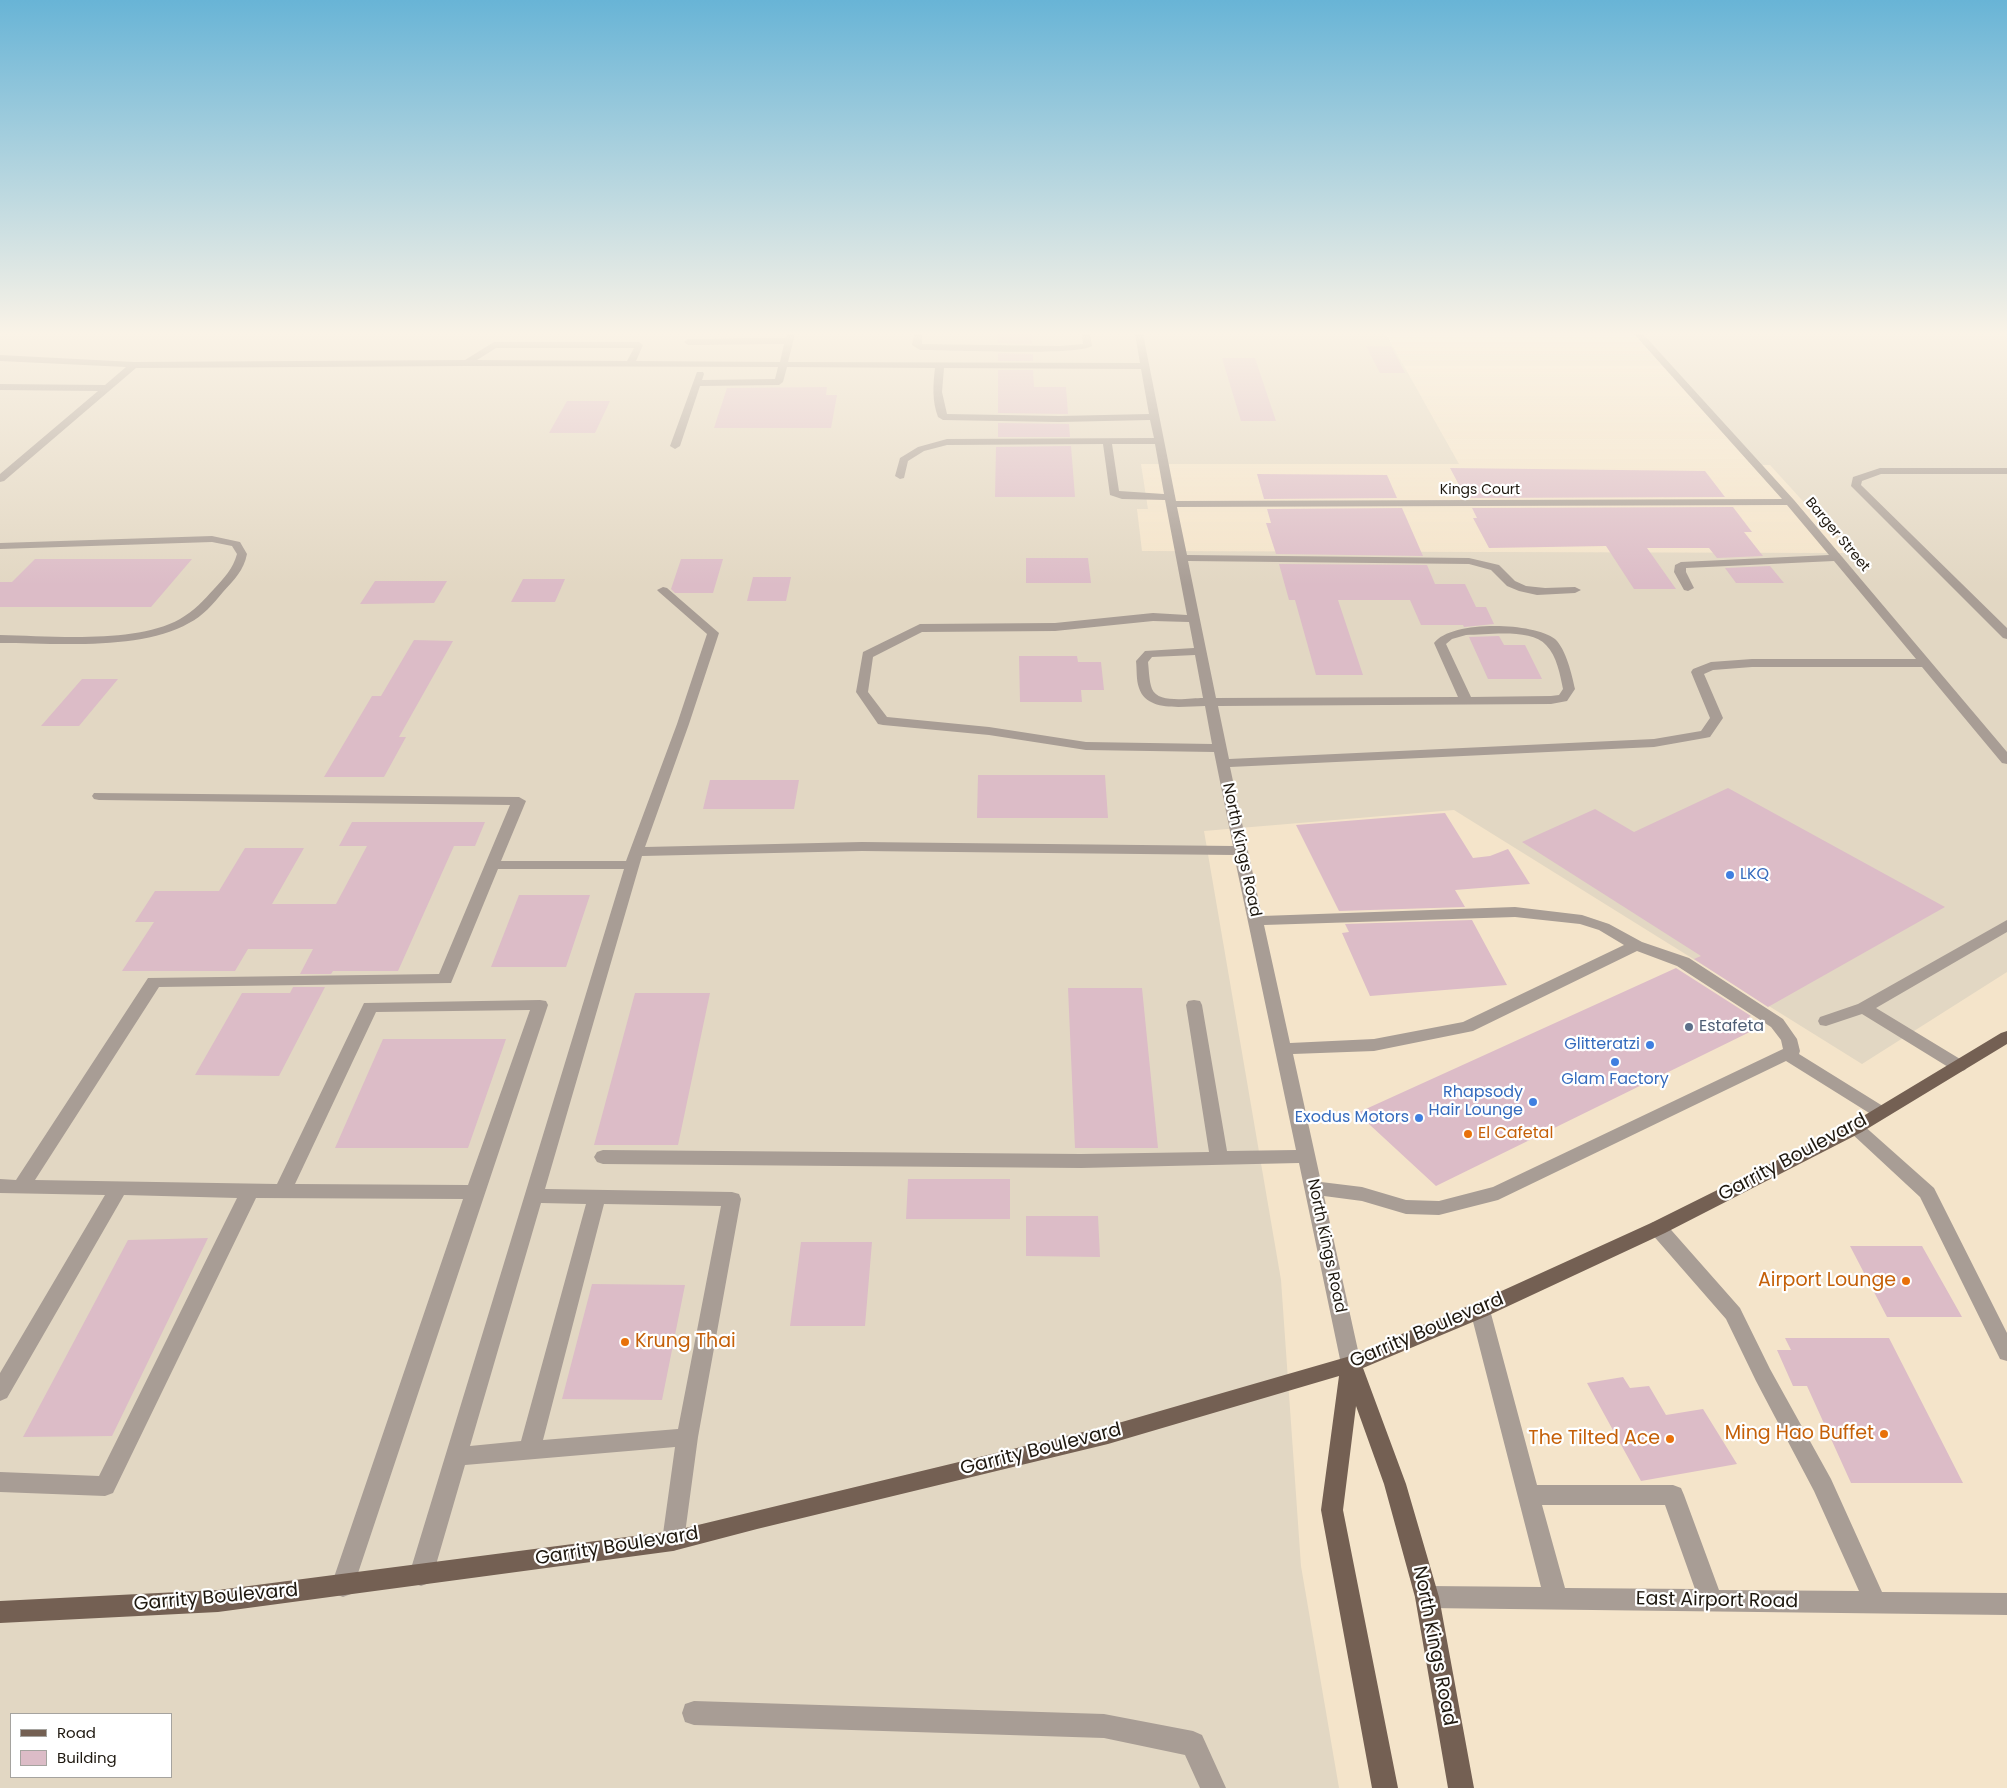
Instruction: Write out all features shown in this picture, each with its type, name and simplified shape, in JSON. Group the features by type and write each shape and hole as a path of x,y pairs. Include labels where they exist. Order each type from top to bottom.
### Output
{"main road":[{"name":"Garrity Boulevard","path":"0,1612 218,1602 674,1541 757,1519 1108,1435 1351,1364 1480,1310 1658,1228 1856,1128 2007,1037"},
{"name":"North Kings Road","path":"1351,1364 1395,1484 1427,1597 1461,1788"},
{"name":"North Kings Road","path":"1351,1364 1332,1510 1385,1788"}],"street":[{"path":"0,479 73,417"},
{"path":"675,446 685,417"},
{"path":"969,417 1059,419 1134,417"},
{"name":"North Kings Road","path":"1155,417 1170,501 1241,852 1351,1364"},
{"name":"Barger Street","path":"1713,417 1838,558 2007,760"},
{"name":"Kings Court","path":"1107,441 1114,492 1122,496 1170,501 1790,502"},
{"path":"900,476 903,460 921,449 947,442 1159,442"},
{"path":"2007,471 1880,471 1857,479 1856,486 2007,636"},
{"path":"0,639 105,638 144,634 178,624 203,609 239,566 242,554 236,544 212,539 3,543"},
{"path":"1182,558 1469,561 1490,565 1502,571 1509,582 1518,588 1532,591 1575,590"},
{"path":"1688,588 1680,572 1681,565 1838,558"},
{"path":"421,1575 634,859 683,724 713,633 663,590"},
{"path":"1194,619 1153,617 1055,627 920,628 867,655 862,692 884,721 989,731 1086,746 1220,748"},
{"path":"1200,651 1149,654 1142,661 1145,688 1151,698 1161,702 1551,700 1563,698 1569,689 1565,668 1552,643 1540,635 1526,631 1465,631 1448,636 1440,643 1466,700"},
{"path":"1223,763 1654,743 1706,734 1717,718 1697,672 1711,666 1752,663 1925,663"},
{"path":"21,1187 154,982 445,979 519,801 99,796"},
{"path":"492,865 634,859 752,846 1036,847 1241,852"},
{"path":"1256,921 1515,912 1582,920 1604,927 1636,945 1683,962 1778,1023 1789,1039 1792,1051 1498,1193 1439,1208 1423,1208 1406,1207 1362,1194 1313,1188"},
{"path":"1826,1021 1864,1008 2007,926"},
{"path":"1283,1049 1374,1045 1467,1027 1636,945"},
{"path":"1194,1005 1219,1158"},
{"path":"283,1191 370,1007 540,1006 475,1192 343,1586"},
{"path":"1864,1008 1959,1066"},
{"path":"1787,1054 1880,1112"},
{"path":"1856,1128 1927,1193 2007,1353"},
{"path":"603,1156 1081,1161 1306,1156"},
{"path":"0,1186 250,1191 475,1192"},
{"path":"0,1392 118,1188"},
{"path":"0,1482 105,1486 250,1191"},
{"path":"534,1196 732,1199 687,1437 674,1541"},
{"path":"530,1449 597,1197"},
{"path":"1658,1228 1733,1314 1763,1376 1823,1486 1874,1602"},
{"path":"1480,1310 1556,1599"},
{"path":"457,1456 687,1437"},
{"path":"1529,1495 1674,1495 1711,1601"},
{"name":"East Airport Road","path":"1427,1597 2007,1604"},
{"path":"694,1713 1104,1726 1194,1744 1212,1788"}],"shaded area":[{"path":"0,417 1433,417 1459,464 1141,464 1148,509 1137,509 1142,551 1850,553 1770,465 1756,465 1714,417 2007,417 2007,972 1862,1064 1454,810 1204,831 1281,1280 1301,1566 1339,1788 0,1788"}],"building":[{"path":"558,417 602,417 595,433 549,433"},
{"path":"717,417 833,417 831,428 714,428"},
{"path":"1240,417 1275,417 1276,421 1241,421"},
{"path":"998,423 1069,424 1070,437 998,437"},
{"path":"1071,446 1075,497 995,497 996,447"},
{"path":"1450,468 1705,471 1725,497 1466,498"},
{"path":"1257,474 1387,475 1397,498 1264,499"},
{"path":"1733,507 1752,532 1744,532 1763,556 1717,558 1709,548 1647,548 1676,589 1634,589 1606,546 1489,548 1473,518 1477,518 1472,508"},
{"path":"1402,508 1423,556 1276,554 1266,523 1271,523 1267,509"},
{"path":"1026,558 1088,558 1091,583 1026,583"},
{"path":"35,559 192,559 151,607 0,607 0,582 12,582"},
{"path":"681,559 723,559 713,593 675,593 671,589"},
{"path":"1279,564 1427,565 1435,584 1465,584 1476,607 1486,607 1494,624 1464,627 1463,625 1421,625 1410,600 1338,600 1363,675 1316,675 1295,600 1289,600"},
{"path":"1770,566 1784,583 1736,583 1725,568"},
{"path":"753,577 791,577 786,601 747,601"},
{"path":"523,579 565,579 555,602 511,602"},
{"path":"375,581 447,581 434,603 360,604"},
{"path":"1499,636 1504,645 1525,645 1542,679 1488,679 1469,637"},
{"path":"414,640 453,641 399,737 406,737 384,777 324,777 372,696 381,696"},
{"path":"1019,656 1077,656 1078,662 1101,662 1104,690 1081,690 1082,702 1020,702"},
{"path":"82,679 118,679 79,726 41,726"},
{"path":"978,775 1105,775 1108,818 977,818"},
{"path":"710,780 799,780 794,809 703,809"},
{"name":"LKQ","path":"1728,788 1945,907 1768,1007 1694,959 1701,956 1522,842 1595,809 1634,832"},
{"path":"1445,813 1473,858 1490,856 1508,849 1530,884 1455,890 1465,907 1339,911 1296,825"},
{"path":"352,822 485,822 475,846 454,846 398,971 333,971 331,974 300,974 313,949 248,949 235,971 122,971 154,922 135,922 155,891 219,891 245,848 304,848 272,904 336,904 367,846 339,846"},
{"path":"519,895 590,895 566,967 491,967"},
{"path":"1472,920 1507,985 1370,996 1342,933 1349,932 1345,924"},
{"path":"1676,968 1751,1016 1749,1017 1762,1026 1436,1186 1357,1113"},
{"path":"293,987 325,987 279,1076 195,1075 242,993 290,993"},
{"path":"1068,988 1142,988 1158,1148 1075,1148"},
{"path":"635,993 710,993 678,1145 594,1145"},
{"path":"383,1039 506,1039 468,1148 335,1148"},
{"path":"908,1179 1010,1179 1010,1219 906,1219"},
{"path":"1026,1216 1098,1216 1100,1257 1026,1256"},
{"path":"208,1238 112,1436 23,1437 128,1240"},
{"path":"801,1242 872,1242 865,1326 790,1326"},
{"name":"Airport Lounge","path":"1850,1246 1922,1246 1962,1317 1887,1317"},
{"name":"Krung Thai","path":"592,1284 685,1285 662,1400 562,1399"},
{"name":"Ming Hao Buffet","path":"1785,1338 1889,1338 1963,1483 1851,1483 1807,1386 1793,1386 1777,1350 1791,1350"},
{"name":"The Tilted Ace","path":"1623,1377 1630,1388 1649,1386 1666,1415 1703,1409 1737,1464 1641,1481 1587,1383"}],"place":[{"name":"LKQ","path":"1730,875"},
{"name":"Estafeta","path":"1689,1027"},
{"name":"Glitteratzi","path":"1650,1045"},
{"name":"Glam Factory","path":"1615,1062"},
{"name":"Rhapsody Hair Lounge","path":"1533,1102"},
{"name":"Exodus Motors","path":"1419,1118"},
{"name":"El Cafetal","path":"1468,1134"},
{"name":"Airport Lounge","path":"1906,1281"},
{"name":"Krung Thai","path":"625,1342"},
{"name":"Ming Hao Buffet","path":"1884,1434"},
{"name":"The Tilted Ace","path":"1670,1439"}]}
